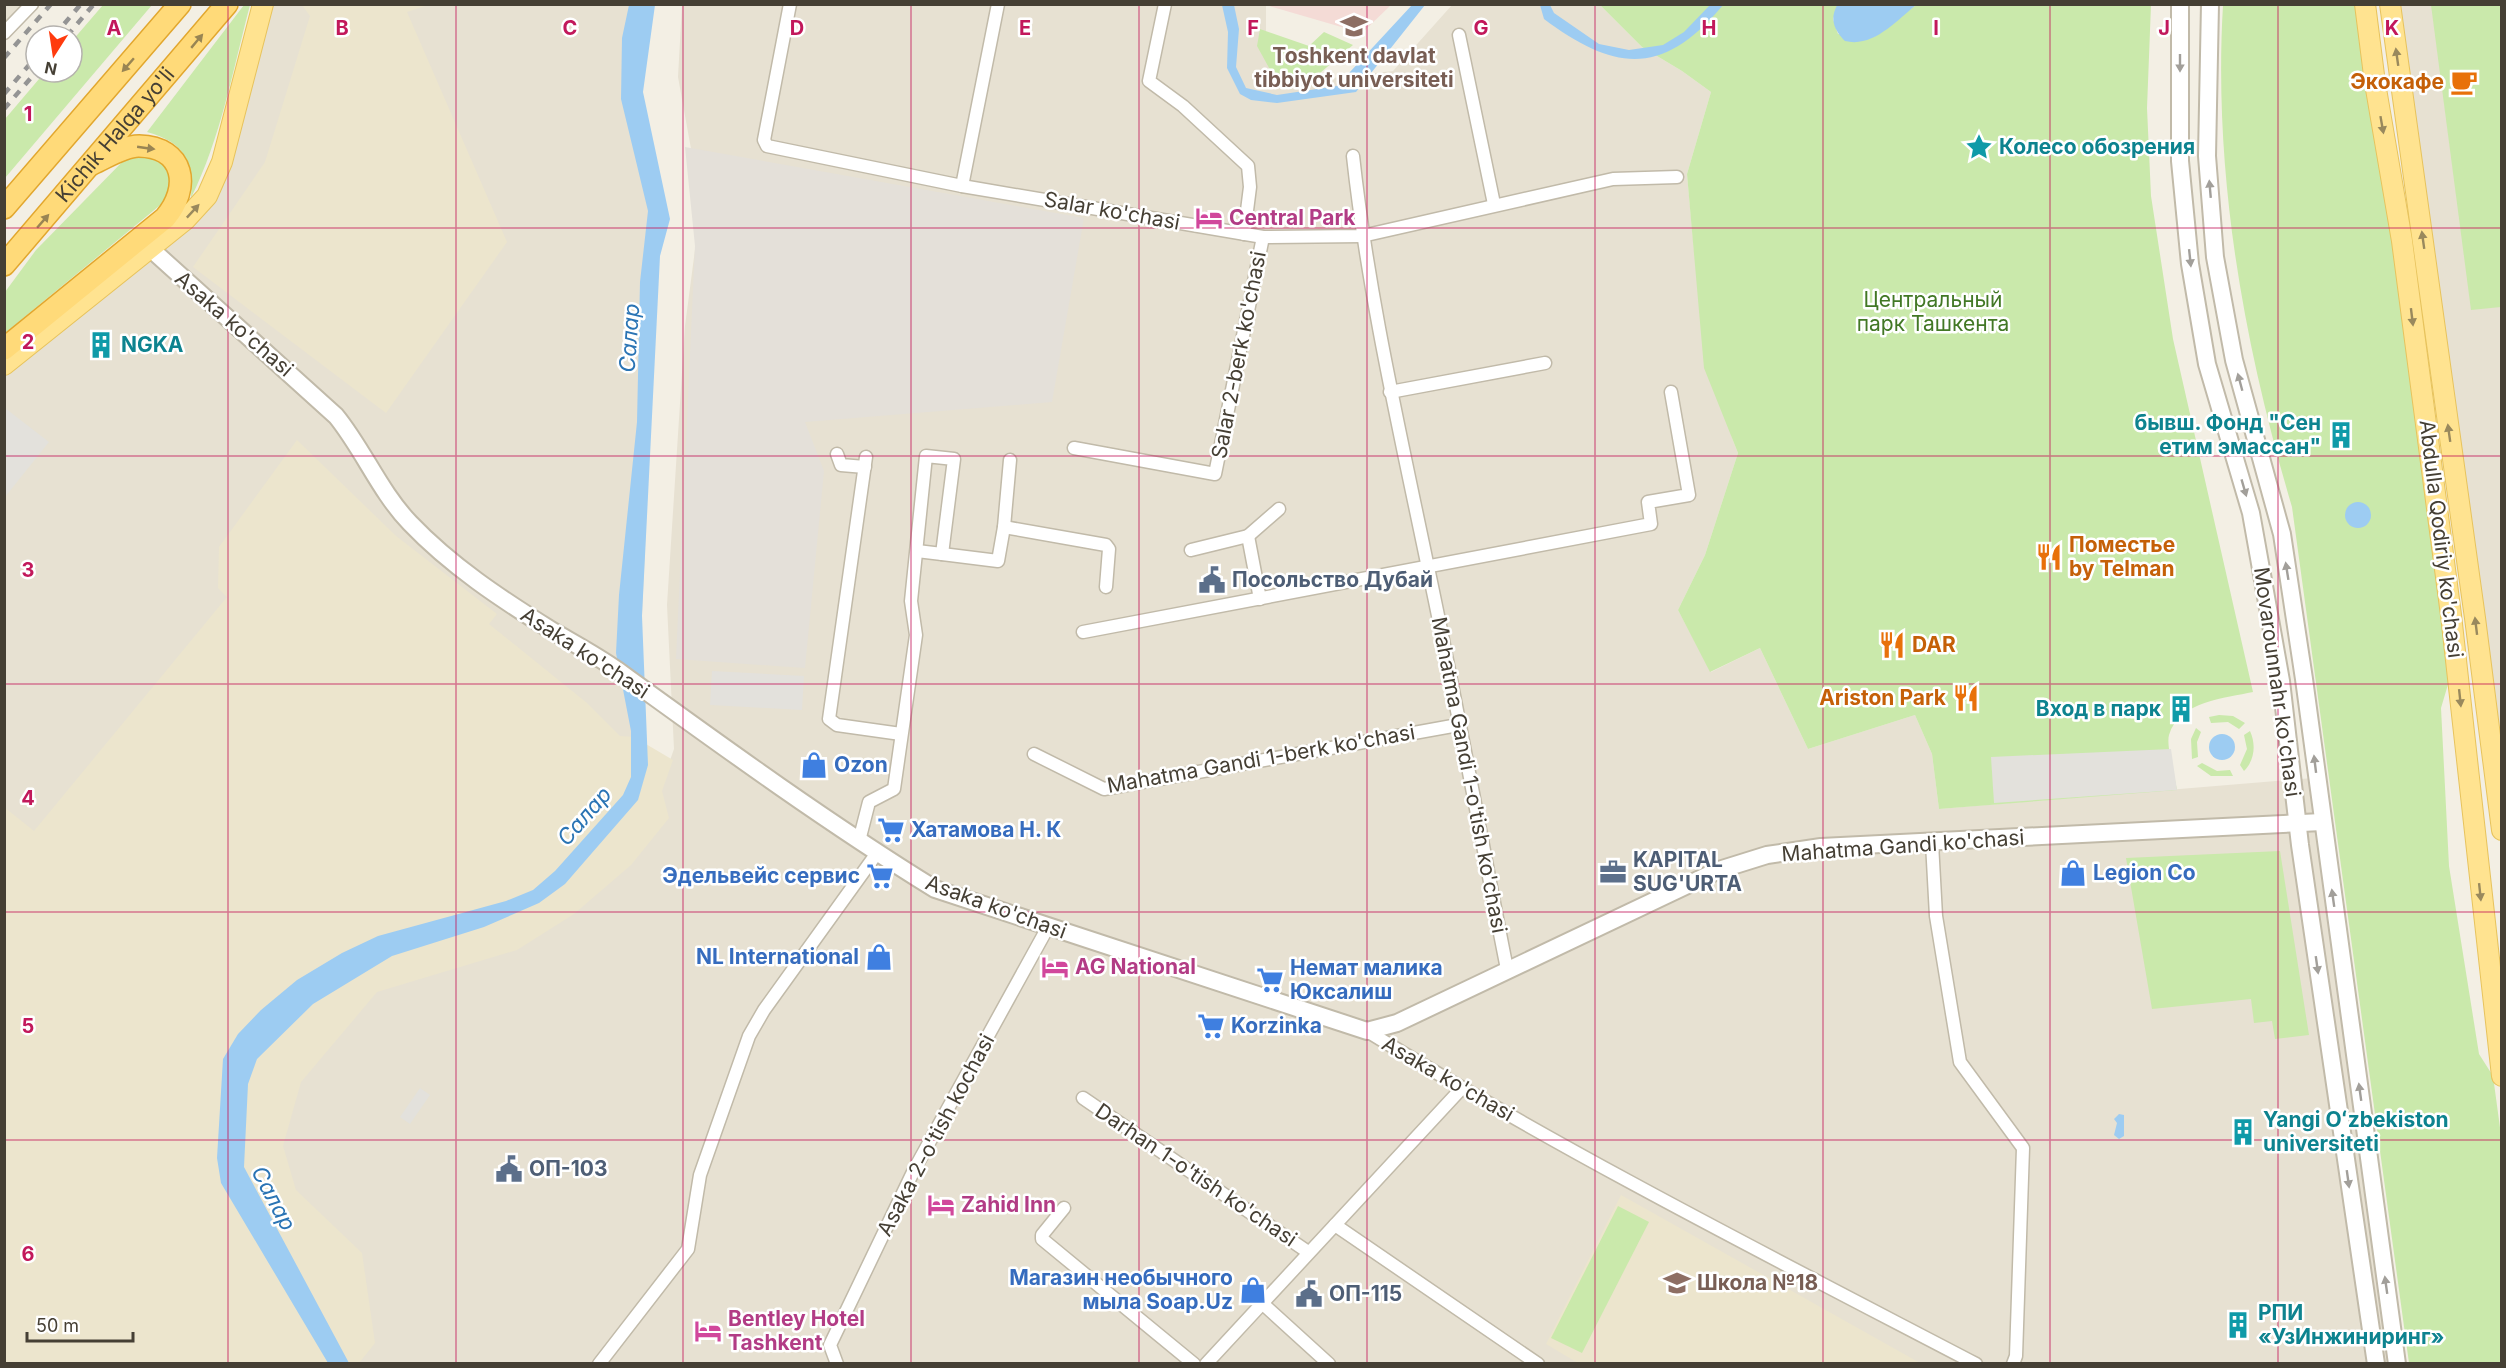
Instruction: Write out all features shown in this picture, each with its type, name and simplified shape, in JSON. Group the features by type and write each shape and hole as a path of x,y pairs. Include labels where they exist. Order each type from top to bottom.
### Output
{"highway":[{"name":"Kichik Halqa yo'li","path":"4,208 180,4"},
{"name":"Kichik Halqa yo'li","path":"4,265 92,165 227,4"},
{"path":"4,349 144,244 180,197 183,185 177,165 158,150 141,146 130,147 92,165"}],"main road":[{"path":"4,364 144,244 185,220 213,185 263,4"},
{"name":"Abdulla Qodiriy ko'chasi","path":"2365,4 2375,83 2404,252 2451,615 2502,1076"},
{"name":"Abdulla Qodiriy ko'chasi","path":"2390,4 2501,822"},
{"path":"2473,821 2501,822"}],"street":[{"path":"4,33 32,4"},
{"name":"Salar ko'chasi","path":"790,4 764,140 767,146 962,186 1263,237 1362,236 1494,204 1613,179 1677,177"},
{"path":"962,186 998,4"},
{"path":"1165,4 1149,81 1183,106 1248,166 1250,187 1244,234"},
{"name":"Movarounnahr ko'chasi","path":"2180,4 2180,161 2190,264 2207,364 2255,533 2281,681 2297,824 2376,1364"},
{"name":"Movarounnahr ko'chasi","path":"2210,4 2207,156 2215,257 2234,360 2282,534 2397,1364"},
{"path":"1459,35 1494,204"},
{"name":"Mahatma Gandi 1-o'tish ko'chasi","path":"1353,156 1362,236 1390,392 1428,565 1507,969"},
{"name":"Salar 2-berk ko'chasi","path":"1074,448 1215,474 1263,237"},
{"name":"Asaka ko'chasi","path":"144,244 336,416 357,443 396,507 424,536 471,576 504,600 616,669 781,790 935,889 1367,1031 1461,1089 1678,1208 1976,1364"},
{"path":"1390,392 1545,363"},
{"path":"1083,632 1651,524 1648,502 1689,495 1671,392"},
{"path":"837,454 841,465 866,462 829,719 837,725 901,734"},
{"path":"859,842 868,802 894,789 916,635 911,602 925,457 928,455 953,457 942,554"},
{"path":"917,551 998,561 1004,527 1010,460"},
{"path":"1191,550 1248,536 1279,509"},
{"path":"1004,527 1106,545 1109,549 1106,587"},
{"path":"1248,536 1260,599"},
{"name":"Mahatma Gandi 1-berk ko'chasi","path":"1034,754 1104,789 1458,725"},
{"name":"Mahatma Gandi ko'chasi","path":"1367,1031 1397,1023 1719,870 1767,855 1821,847 2322,822"},
{"path":"1932,843 1936,916 1960,1062 2023,1148 2016,1356 2013,1364"},
{"path":"599,1364 688,1249 700,1175 749,1036 764,1010 877,853"},
{"name":"Asaka 2-o'tish kochasi","path":"837,1364 830,1345 914,1170 1048,927"},
{"path":"1206,1364 1461,1089"},
{"name":"Darhan 1-o'tish ko'chasi","path":"1083,1098 1308,1252"},
{"path":"1064,1208 1042,1235 1042,1239 1194,1364"},
{"path":"1335,1225 1538,1364"},
{"path":"1262,1303 1329,1364"}],"shaded area":[{"path":"263,4 644,5 633,85 660,216 635,769 663,780 674,749 667,605 685,326 701,204 678,77 682,5 1266,5 1266,48 1279,73 1289,79 1306,81 1393,71 1452,5 1600,5 1642,47 1711,92 1687,174 1694,250 1732,438 1738,453 1705,555 1678,610 1711,672 1760,648 1808,749 1915,715 1932,754 1939,809 2325,777 2403,1364 5,1364 5,365 197,208"},
{"path":"5,5 32,5 5,33"},
{"path":"302,5 428,5 407,12 507,242 386,413 193,267 265,162 310,16"},
{"name":"Toshkent davlat tibbiyot universiteti","path":"1266,5 1391,5 1362,33"},
{"path":"2390,5 2501,5 2501,830"},
{"path":"685,147 1084,218 1052,402 805,422 824,471 805,668 676,659 695,246"},
{"path":"5,408 49,442 5,497"},
{"path":"297,440 396,536 497,614 489,624 587,703 620,736 634,737 673,760 662,791 669,818 631,865 574,914 517,950 377,992 301,1082 283,1146 296,1190 362,1253 375,1343 359,1363 5,1363 4,807 34,831 227,597 218,588 219,547"},
{"path":"712,671 804,676 802,710 710,705"},
{"path":"2171,749 2177,790 1994,803 1991,757"},
{"path":"420,1088 430,1095 410,1124 400,1117"},
{"name":"Школа №18","path":"1621,1195 1920,1363 1578,1363 1546,1344"}],"green space":[{"path":"103,5 152,5 5,178 5,119 35,84 84,84 84,27"},
{"path":"244,5 250,5 225,103 210,152 191,198 191,173 184,155 170,141 147,132"},
{"name":"Центральный парк Ташкента","path":"1600,5 1838,5 1833,19 1838,34 1874,37 1916,5 2151,5 2147,108 2151,196 2173,339 2253,692 2205,703 2193,708 2174,724 2168,740 2177,790 1939,809 1932,754 1915,715 1808,749 1760,648 1710,672 1678,610 1705,555 1738,453 1704,368 1687,174 1711,92 1642,47"},
{"path":"2223,5 2357,5 2438,556 2449,681 2441,708 2449,866 2479,1054 2493,1076 2501,1135 2501,1363 2409,1363 2292,507 2246,322 2236,259 2223,132 2221,69"},
{"path":"2431,5 2501,5 2501,307 2471,310"},
{"path":"1260,29 1309,46 1324,32 1353,45 1320,73 1274,77 1257,46"},
{"path":"129,155 160,157 171,175 170,197 5,333 5,292 36,250"},
{"path":"2233,716 2245,723 2239,729 2228,722 2211,723 2209,717"},
{"path":"2196,728 2201,732 2197,742 2198,757 2192,759 2191,739"},
{"path":"2250,731 2253,752 2248,767 2244,771 2240,765 2247,749 2244,735"},
{"path":"2202,763 2217,771 2230,770 2233,776 2211,776 2197,766"},
{"path":"2280,851 2309,1035 2275,1039 2272,1021 2254,1023 2251,999 2152,1009 2126,858"},
{"path":"1618,1206 1649,1222 1582,1353 1551,1338"}],"water":[{"path":"1838,4 1916,5 1883,32 1865,41 1855,42 1845,41 1838,33 1833,19"},
{"name":"Салар","path":"629,5 655,5 643,92 670,219 660,256 642,616 648,765 638,800 565,884 539,903 484,927 392,956 313,1004 257,1059 248,1084 244,1167 349,1363 328,1363 221,1183 217,1158 223,1059 238,1034 261,1010 297,980 342,953 378,936 506,901 533,890 555,871 623,795 631,777 631,731 616,653 619,595 637,422 640,282 648,211 621,99 622,38"},
{"path":"1222,5 1234,5 1239,29 1236,67 1246,88 1277,95 1337,86 1412,5 1425,5 1356,92 1277,103 1251,100 1240,94 1227,68 1228,32"},
{"path":"1540,5 1550,5 1554,13 1599,44 1629,50 1663,45 1684,32 1710,5 1723,5 1701,28 1680,45 1659,55 1638,59 1616,57 1593,49 1570,37 1544,19"},
{"path":"2358,502 2367,506 2371,515 2367,524 2358,528 2349,524 2345,515 2349,506"},
{"path":"2222,734 2231,738 2235,747 2231,756 2222,760 2213,756 2209,747 2213,738"},
{"path":"2119,1114 2124,1115 2124,1136 2119,1139 2114,1135 2117,1123 2114,1119"}],"railway":[{"path":"4,58 51,4"},
{"path":"64,24 81,4"},
{"path":"77,24 94,4"},
{"path":"4,94 24,71"},
{"path":"4,109 26,84"}],"place":[{"name":"Toshkent davlat tibbiyot universiteti","path":"1354,26"},
{"name":"Экокафе","path":"2464,82"},
{"name":"Колесо обозрения","path":"1979,147"},
{"name":"Central Park","path":"1209,218"},
{"name":"NGKA","path":"101,345"},
{"name":"бывш. Фонд \"Сен етим эмассан\"","path":"2341,435"},
{"name":"Поместье by Telman","path":"2049,557"},
{"name":"Посольство Дубай","path":"1212,580"},
{"name":"DAR","path":"1892,645"},
{"name":"Ariston Park","path":"1966,698"},
{"name":"Вход в парк","path":"2181,709"},
{"name":"Ozon","path":"814,765"},
{"name":"Хатамова Н. К","path":"891,830"},
{"name":"KAPITAL SUG'URTA","path":"1613,872"},
{"name":"Legion Co","path":"2073,873"},
{"name":"Эдельвейс сервис","path":"880,876"},
{"name":"NL International","path":"879,957"},
{"name":"AG National","path":"1055,967"},
{"name":"Немат малика Юксалиш","path":"1270,980"},
{"name":"Korzinka","path":"1211,1026"},
{"name":"Yangi Oʻzbekiston universiteti","path":"2243,1132"},
{"name":"ОП-103","path":"509,1169"},
{"name":"Zahid Inn","path":"941,1205"},
{"name":"Школа №18","path":"1677,1283"},
{"name":"Магазин необычного мыла Soap.Uz","path":"1253,1290"},
{"name":"ОП-115","path":"1309,1294"},
{"name":"РПИ «УзИнжиниринг»","path":"2238,1325"},
{"name":"Bentley Hotel Tashkent","path":"708,1331"}]}
